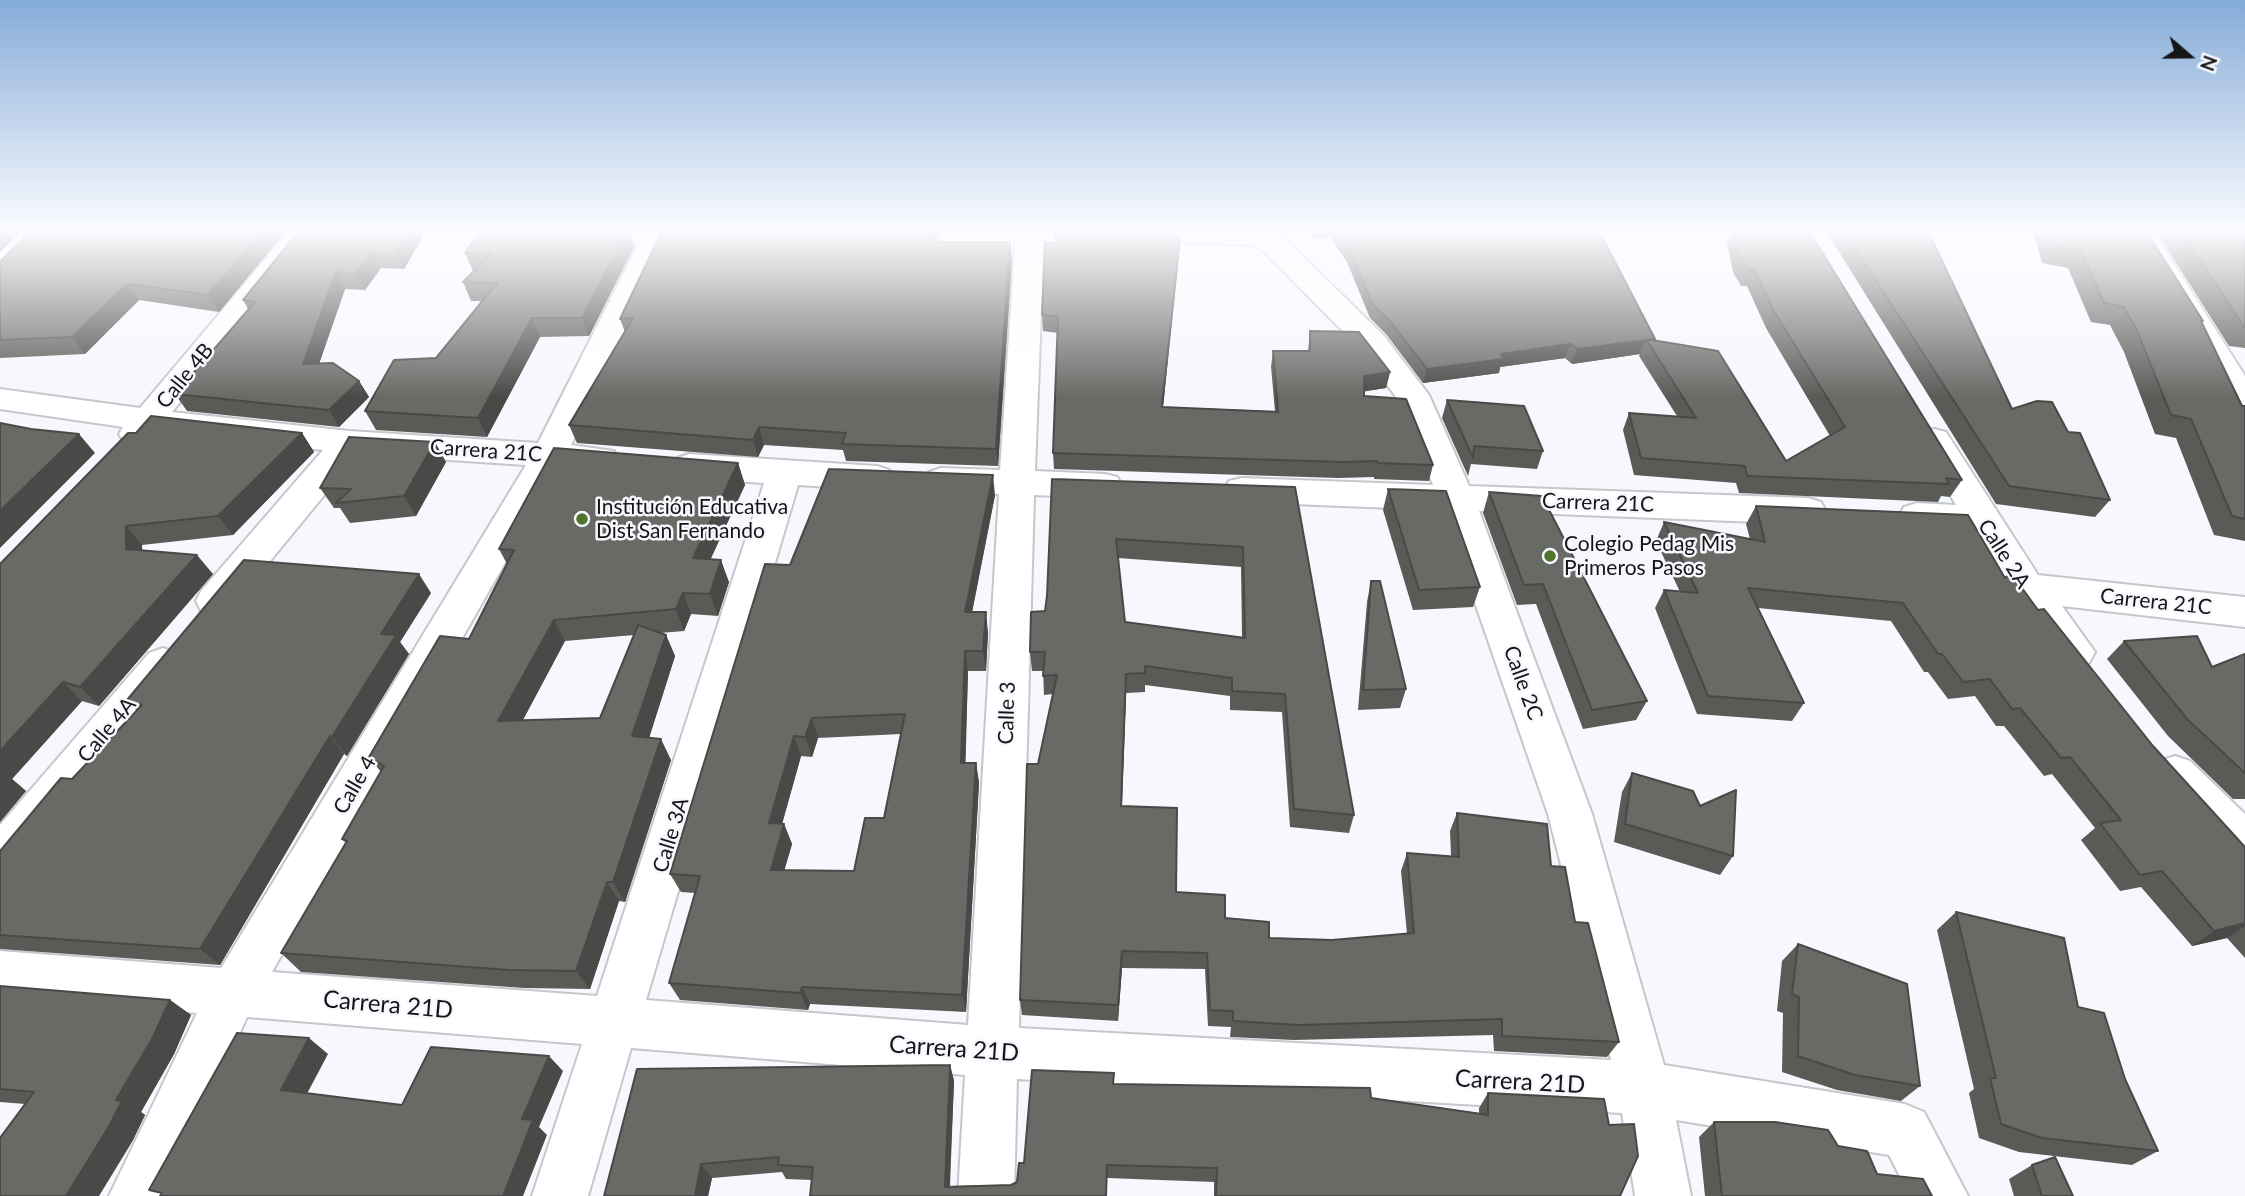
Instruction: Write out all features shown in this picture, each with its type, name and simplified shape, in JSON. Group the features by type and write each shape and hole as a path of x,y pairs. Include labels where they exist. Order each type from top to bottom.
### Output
{"street":[{"name":"Calle 4B","path":"112,459 149,420 258,287"},
{"name":"Calle 4","path":"137,1196 233,993 549,454 631,287"},
{"name":"Calle 3","path":"986,1196 1027,287"},
{"name":"Calle 2C","path":"1316,287 1373,344 1417,402 1456,497 1570,814 1644,1088 1663,1196"},
{"path":"2173,287 2245,402"},
{"name":"Carrera 21C","path":"0,399 149,420 349,442 549,454 784,474 1140,487"},
{"name":"Calle 2A","path":"1916,411 2026,588 2092,674"},
{"name":"Calle 4A","path":"0,858 349,442"},
{"name":"Calle 3A","path":"560,1196 784,474"},
{"name":"Carrera 21C","path":"1209,489 1843,513"},
{"path":"1884,514 1981,519"},
{"name":"Carrera 21C","path":"2026,588 2245,612"},
{"path":"2151,750 2245,844"},
{"name":"Carrera 21D","path":"0,974 992,1052 1644,1088 1906,1131 1940,1196"}],"building":[{"path":"0,287 124,287 72,337 0,340"},
{"path":"148,287 215,287 208,295"},
{"path":"254,287 331,287 303,364 333,363 359,381 329,410 175,394 255,302 243,300"},
{"path":"494,287 598,287 582,318 532,318 478,418 365,411 394,360 436,358"},
{"path":"635,287 1007,287 996,449 842,444 846,433 759,427 753,440 569,425 633,318 620,319"},
{"path":"1043,287 1175,287 1162,407 1278,412 1273,351 1310,351 1310,331 1359,332 1390,372 1364,376 1364,396 1406,399 1433,465 1377,461 1053,453 1058,317 1042,315"},
{"path":"1365,287 1628,287 1655,339 1577,349 1570,344 1501,354 1503,359 1427,369 1389,320 1372,304"},
{"path":"1762,287 1843,287 1962,480 1946,478 1949,484 1747,476 1745,466 1641,458 1629,413 1696,418 1646,339 1718,351 1786,461 1845,427 1774,311"},
{"path":"1880,287 1954,287 2012,409 2037,401 2052,402 2068,432 2080,433 2110,500 2009,486"},
{"path":"2097,287 2181,287 2203,321 2242,406 2245,406 2245,519 2232,516 2191,419 2171,415 2138,333 2124,307 2104,303"},
{"path":"2218,287 2245,287 2244,327"},
{"path":"1447,400 1524,406 1543,451 1474,446 1473,458"},
{"path":"151,416 302,433 218,516 126,526 126,549 197,555 80,687 63,682 0,751 0,564 128,433 136,433"},
{"path":"0,423 79,434 0,511"},
{"path":"349,437 435,442 404,496 336,503 351,489 320,488"},
{"path":"554,448 738,463 693,558 721,560 710,594 683,593 676,609 554,620 498,721 600,718 638,625 666,635 632,736 661,739 613,882 607,882 576,971 509,970 281,953 347,841 342,839 384,766 369,757 440,636 469,639 514,550 499,549"},
{"path":"829,469 993,475 965,612 986,612 983,651 965,651 961,763 976,763 962,995 802,987 800,993 669,983 700,876 670,874 765,564 790,565","holes":["905,714 884,818 865,818 854,871 771,870 784,824 769,823 794,736 805,737 812,718"]},
{"path":"1052,479 1295,487 1354,815 1294,809 1285,694 1232,691 1232,678 1145,666 1145,673 1126,674 1121,806 1177,808 1176,892 1225,895 1225,918 1269,922 1269,938 1332,940 1414,933 1407,853 1459,857 1457,813 1547,824 1551,866 1565,867 1575,922 1588,923 1619,1042 1502,1036 1502,1019 1298,1025 1233,1021 1233,1011 1210,1010 1207,953 1122,951 1118,1005 1020,1000 1027,764 1038,764 1057,675 1043,676 1045,652 1030,652 1031,612 1045,611","holes":["1116,539 1243,547 1245,638 1125,622"]},
{"path":"1388,489 1446,491 1480,587 1419,590"},
{"path":"1489,492 1542,496 1647,701 1592,710 1543,584 1524,585"},
{"path":"1756,506 1968,515 2005,578 2011,573 2038,610 2044,609 2153,746 2245,847 2245,923 2214,931 2162,871 2140,875 2100,823 2121,820 2070,757 2061,758 2020,708 2012,709 1990,679 1963,682 1942,654 1938,654 1903,603 1748,588 1804,703 1708,696 1664,590 1698,593 1664,522 1765,542"},
{"path":"244,560 419,574 381,634 396,635 332,737 330,736 200,949 0,935 0,851 61,778 72,779 142,705 127,700"},
{"path":"1371,581 1380,581 1406,689 1363,690"},
{"path":"2197,636 2212,667 2245,654 2245,773 2187,719 2124,641"},
{"path":"1632,773 1693,791 1700,806 1736,790 1733,856 1625,824"},
{"path":"1956,912 2064,938 2078,1007 2104,1013 2125,1079 2158,1151 2042,1138 2001,1124 1990,1078 1996,1078"},
{"path":"1798,944 1907,984 1920,1086 1855,1075 1798,1056 1799,997 1792,994"},
{"path":"0,986 170,1000 152,1039 116,1100 122,1101 108,1128 66,1196 0,1196 0,1138 34,1092 0,1089"},
{"path":"237,1033 309,1038 281,1090 402,1105 431,1047 549,1056 522,1119 533,1120 503,1196 160,1196 162,1193 149,1190"},
{"path":"950,1065 945,1187 1011,1185 1017,1182 1019,1163 1024,1163 1032,1070 1114,1073 1113,1084 1370,1088 1371,1098 1488,1115 1488,1093 1604,1099 1609,1125 1634,1124 1638,1156 1620,1196 1216,1196 1217,1168 1107,1165 1106,1196 810,1196 813,1167 778,1165 779,1157 701,1164 695,1196 604,1196 637,1069"},
{"path":"1714,1122 1775,1122 1828,1130 1838,1146 1867,1151 1877,1174 1923,1179 1932,1196 1722,1196"},
{"path":"2055,1157 2073,1196 2042,1196 2032,1165"}],"place":[{"name":"Institución Educativa Dist San Fernando","path":"582,519"},
{"name":"Colegio Pedag Mis Primeros Pasos","path":"1550,556"}]}
